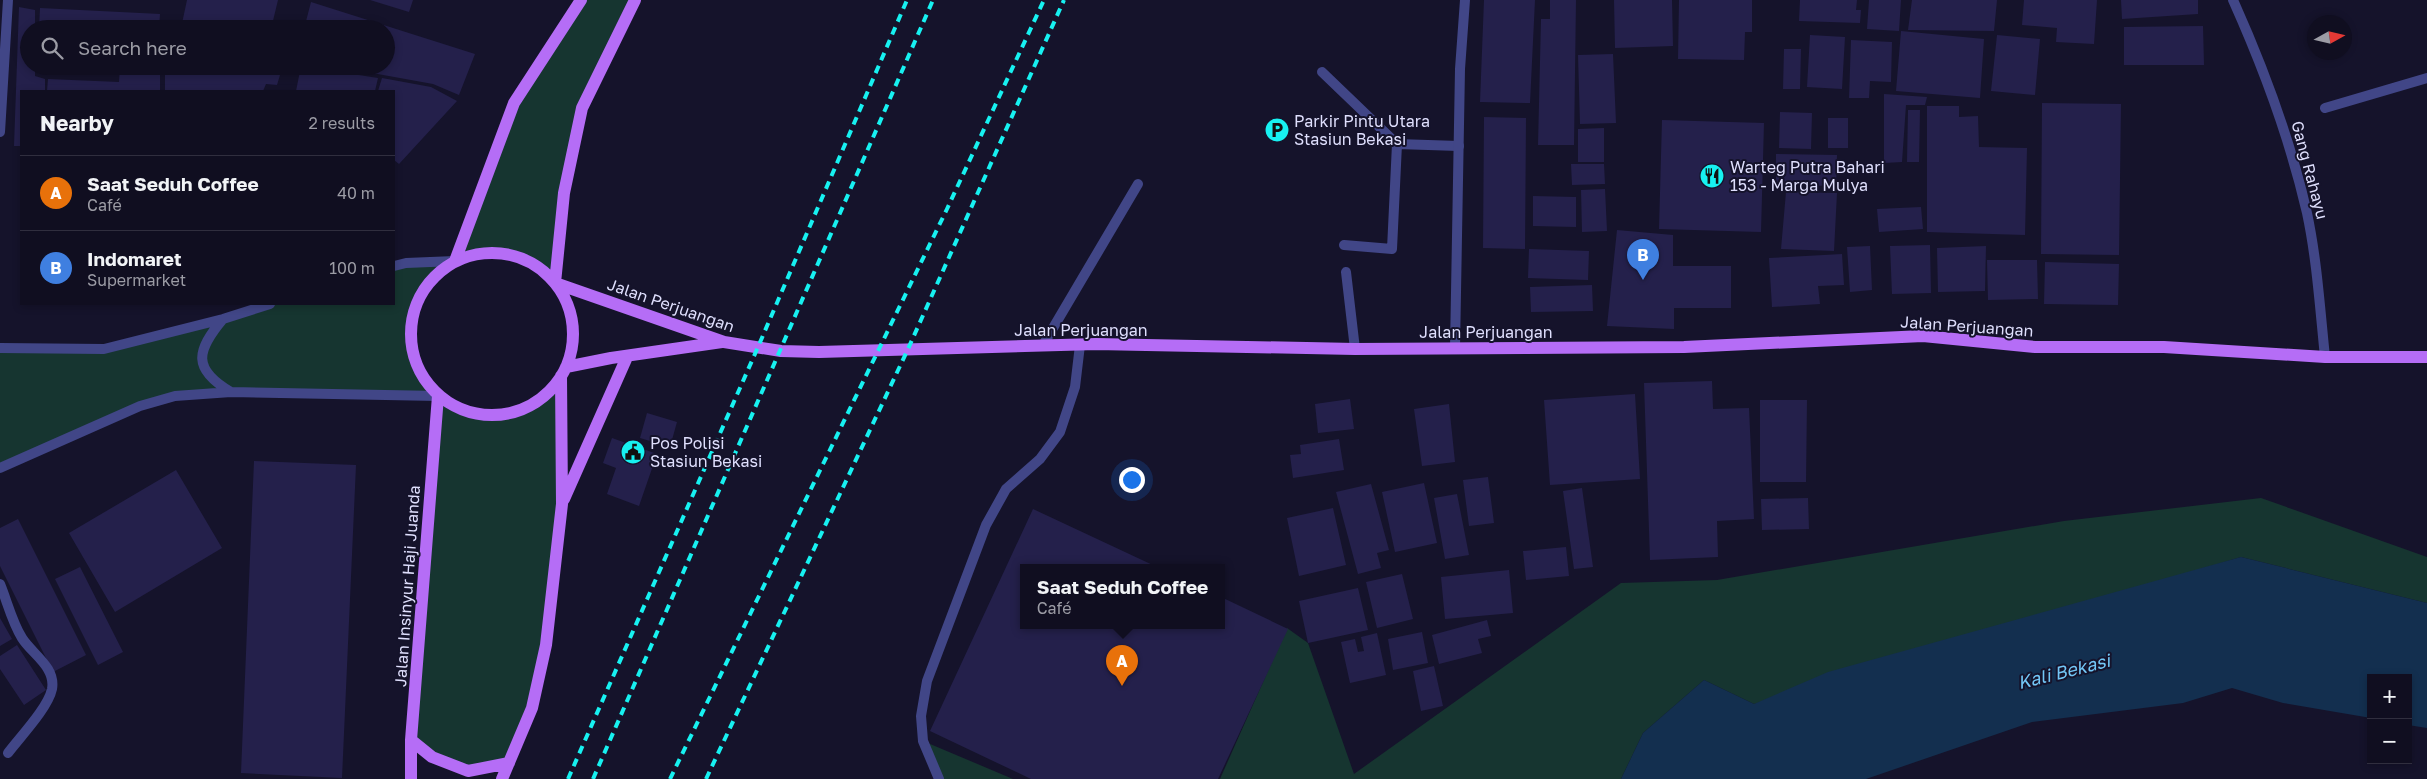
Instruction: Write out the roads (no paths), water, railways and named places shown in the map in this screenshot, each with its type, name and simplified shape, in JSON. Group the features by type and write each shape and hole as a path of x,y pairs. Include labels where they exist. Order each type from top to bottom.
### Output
{"main road":[{"path":"455,261 514,104 581,0"},
{"path":"555,284 564,194 582,108 635,0"},
{"path":"502,779 532,708 546,645 562,504 564,372 573,342 572,320 565,298 555,284 535,265 504,253 478,253 455,261 425,285 410,328 418,370 438,396 451,406 477,415 496,416 514,414 536,403 550,391 564,372 627,357 724,342"},
{"name":"Jalan Perjuangan","path":"555,284 724,342 803,352 1080,345 1355,348 1684,347 1923,336 2035,347 2164,347 2325,357 2427,357"},
{"path":"562,504 627,357"},
{"name":"Jalan Insinyur Haji Juanda","path":"411,779 411,740 438,396"},
{"path":"411,740 432,757 468,771 509,763"}],"street":[{"path":"0,132 8,0"},
{"path":"1455,348 1460,69 1464,0"},
{"name":"Gang Rahayu","path":"2233,0 2264,69 2280,115 2302,195 2314,256 2325,357"},
{"path":"1322,72 1397,144 1459,146"},
{"path":"2325,108 2427,78"},
{"path":"1344,246 1392,249 1397,144"},
{"path":"1042,346 1138,184"},
{"path":"395,266 406,263 455,261"},
{"path":"1346,272 1355,348"},
{"path":"0,348 104,349 223,319 267,305"},
{"path":"223,319 208,336 201,350 203,363 209,376 231,392"},
{"path":"939,779 923,741 921,716 928,680 986,525 1006,490 1040,459 1060,432 1075,387 1080,345"},
{"path":"0,468 140,406 176,396 231,392 438,396"},
{"path":"0,584 22,638 49,671 52,681 52,691 42,708 8,753"}],"water":[{"name":"Kali Bekasi","path":"2241,557 2427,603 2427,728 2412,726 2412,674 2367,674 2367,717 2283,703 2232,688 2183,703 2032,722 1866,779 1621,779 1643,733 1704,680 1754,704 1828,672"}],"railway":[{"path":"568,779 758,347 907,0"},
{"path":"593,779 933,0"},
{"path":"670,779 947,209 1044,0"},
{"path":"706,779 908,349 1064,0"}],"place":[{"name":"Parkir Pintu Utara Stasiun Bekasi","path":"1277,130"},
{"name":"Warteg Putra Bahari 153 - Marga Mulya","path":"1712,176"},
{"name":"Indomaret","path":"1643,280"},
{"name":"Pos Polisi Stasiun Bekasi","path":"633,452"},
{"name":"Saat Seduh Coffee","path":"1122,686"}]}
